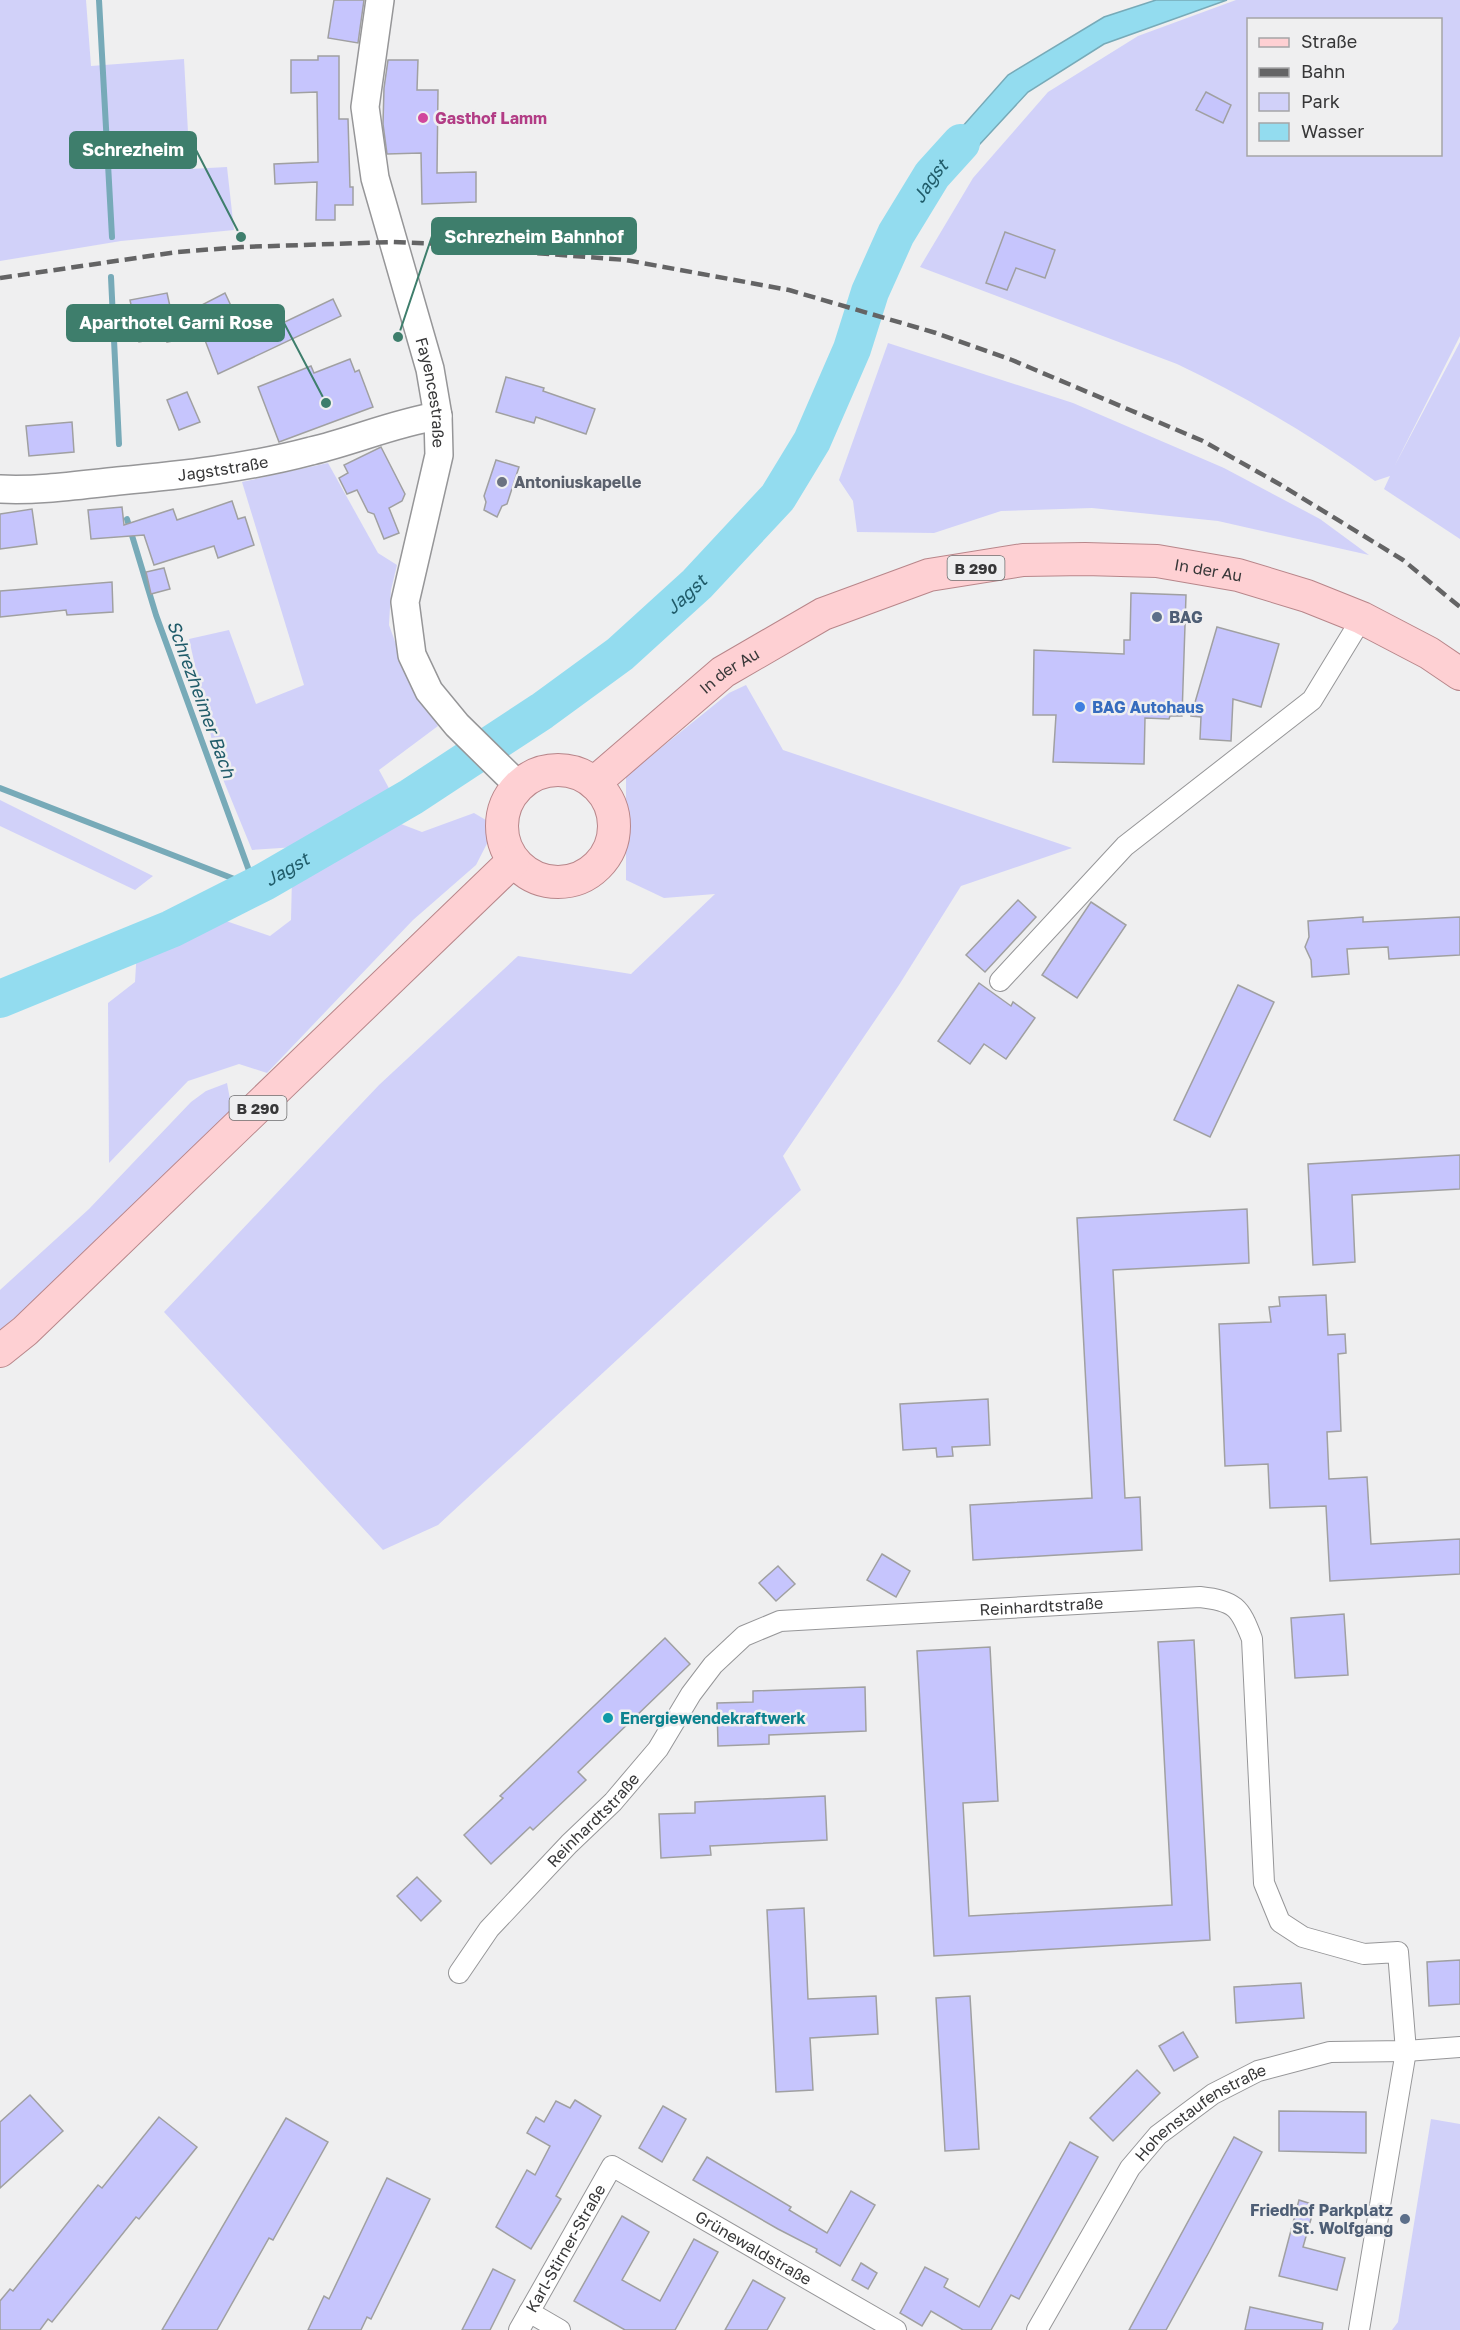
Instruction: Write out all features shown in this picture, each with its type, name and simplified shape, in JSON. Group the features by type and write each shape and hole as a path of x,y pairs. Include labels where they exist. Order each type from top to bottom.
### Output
{"main road":[{"name":"Fayencestraße","path":"380,0 365,107 375,178 430,369 438,416 439,455 405,602 412,655 429,691 457,725 509,776"},
{"name":"Jagststraße","path":"0,489 50,488 183,475 251,465 313,451 411,420 438,416"},
{"name":"In der Au","path":"594,783 723,672 823,614 929,575 1023,560 1157,561 1238,575 1307,596 1362,618"},
{"name":"B 290","path":"1362,618 1429,653 1460,674"},
{"path":"564,770 580,774 594,783 606,797 613,815 614,834 608,852 596,868 580,878 562,882 544,881 527,873 513,861 502,830 503,814 509,799 509,776 564,770"},
{"name":"B 290","path":"0,1351 25,1331 513,861"}],"street":[{"path":"1000,981 1125,846 1312,700 1362,618"},
{"name":"Reinhardtstraße","path":"459,1973 489,1929 569,1844 613,1802 658,1749 691,1694 713,1665 744,1635 780,1621 1200,1597 1224,1600 1243,1615 1252,1639 1264,1883 1280,1922 1304,1937 1364,1954 1398,1952 1406,2051"},
{"name":"Hohenstaufenstraße","path":"1037,2330 1124,2178 1158,2135 1213,2094 1258,2071 1330,2052 1406,2051 1460,2047"},
{"path":"1359,2330 1406,2051"},
{"name":"Karl-Stirner-Straße","path":"519,2330 612,2166"},
{"name":"Grünewaldstraße","path":"612,2166 896,2330"},
{"path":"529,2312 560,2330"}],"green space":[{"path":"0,0 86,0 91,66 184,59 190,169 227,167 234,230 121,241 0,261"},
{"path":"1236,0 1460,0 1460,336 1394,467 1460,342 1460,539 1384,489 1390,476 1375,481 1303,433 1203,377 1177,364 920,267 973,178 1048,92 1138,36"},
{"path":"888,343 1073,403 1224,468 1320,519 1369,555 1218,521 1092,508 1001,511 934,533 857,532 853,501 839,480"},
{"path":"328,463 378,553 397,565 391,590 389,625 409,680 438,726 379,770 391,792 296,847 252,850 218,767 189,639 229,630 256,704 304,685 242,482"},
{"path":"746,685 783,750 1072,848 961,886 899,985 783,1156 801,1190 438,1525 383,1550 164,1312 379,1085 518,956 631,974 715,894 664,898 626,880 626,776 729,693"},
{"path":"0,800 153,876 135,890 0,826"},
{"path":"474,813 496,826 476,865 413,920 267,1073 239,1064 188,1081 109,1163 108,1003 135,982 137,948 226,921 270,936 291,920 292,877 401,824 422,832"},
{"path":"227,1083 232,1110 71,1270 0,1330 0,1290 89,1209 191,1102 206,1091"},
{"path":"1431,2119 1460,2124 1460,2330 1392,2330 1398,2322"}],"water":[{"path":"1156,0 1227,0 1104,44 1028,92 943,184 916,179 1008,75 1104,17"}],"building":[{"path":"334,0 364,0 358,43 328,38"},
{"path":"318,56 339,56 339,119 348,119 350,187 353,187 353,205 335,205 335,220 316,220 317,182 275,184 274,164 318,162 317,92 291,93 291,60 318,60"},
{"path":"388,60 418,60 417,90 438,90 437,173 476,172 476,202 422,204 421,153 387,154 383,124 384,88"},
{"path":"1206,92 1231,105 1223,123 1196,110"},
{"path":"1005,232 1055,250 1045,278 1016,268 1007,290 986,283"},
{"path":"167,293 173,320 225,293 247,340 333,299 341,316 218,374 203,335 167,342 166,337 139,342 130,300"},
{"path":"350,359 355,372 359,370 373,407 279,442 258,387 311,366 314,373"},
{"path":"506,377 544,388 543,391 595,409 586,434 536,417 534,423 496,412"},
{"path":"187,392 200,422 179,430 167,400"},
{"path":"72,422 74,452 29,456 26,426"},
{"path":"381,447 405,494 402,501 389,508 399,533 384,539 374,514 368,512 357,490 347,494 339,478 348,473 344,465"},
{"name":"Antoniuskapelle","path":"496,460 519,467 507,504 502,506 497,517 484,510 486,502 484,496"},
{"path":"232,501 238,519 245,517 254,545 218,558 214,546 154,565 144,535 91,539 88,510 122,507 124,525 173,509 177,520"},
{"path":"32,509 37,544 0,549 0,514"},
{"path":"164,568 170,589 151,594 146,572"},
{"path":"112,582 113,612 67,615 66,610 0,617 0,591"},
{"path":"1131,593 1186,595 1182,716 1170,716 1169,719 1145,718 1144,764 1053,762 1056,715 1033,715 1034,650 1124,654 1124,640 1130,640"},
{"path":"1217,627 1279,644 1261,707 1233,699 1231,741 1200,739 1201,717 1191,716"},
{"path":"1018,900 1036,917 985,972 966,955"},
{"path":"1091,902 1126,925 1077,998 1042,975"},
{"path":"1363,917 1363,922 1460,917 1460,955 1389,959 1388,947 1347,949 1349,974 1312,977 1311,960 1305,947 1309,937 1308,921"},
{"path":"979,983 1011,1006 1013,1002 1035,1018 1006,1059 984,1044 970,1064 938,1041"},
{"path":"1238,985 1274,1002 1210,1137 1174,1120"},
{"path":"1460,1155 1460,1189 1352,1195 1355,1262 1313,1265 1308,1164"},
{"path":"1247,1209 1249,1263 1113,1270 1125,1498 1140,1497 1142,1550 973,1560 970,1505 1092,1498 1077,1218"},
{"path":"1326,1295 1328,1335 1345,1334 1346,1353 1338,1354 1341,1431 1327,1432 1329,1479 1367,1477 1371,1544 1460,1539 1460,1574 1330,1581 1326,1506 1270,1508 1268,1464 1225,1466 1219,1324 1271,1322 1269,1307 1280,1306 1279,1297"},
{"path":"988,1399 990,1445 952,1447 953,1456 937,1457 936,1448 903,1450 900,1404"},
{"path":"882,1554 910,1571 896,1597 867,1580"},
{"path":"778,1566 795,1584 776,1601 759,1583"},
{"path":"1344,1614 1348,1675 1295,1678 1291,1618"},
{"name":"Energiewendekraftwerk","path":"665,1638 690,1664 578,1772 586,1780 533,1830 530,1827 491,1864 464,1835 503,1798 500,1796"},
{"path":"1194,1640 1210,1940 934,1956 917,1651 990,1647 998,1801 963,1803 969,1916 1172,1905 1158,1642"},
{"path":"865,1687 866,1731 769,1735 769,1744 718,1746 717,1703 753,1702 753,1691"},
{"path":"825,1796 827,1840 710,1846 711,1855 661,1858 659,1814 695,1813 695,1802"},
{"path":"417,1877 441,1901 421,1921 397,1896"},
{"path":"804,1908 808,1999 876,1996 878,2034 810,2038 813,2090 776,2092 767,1910"},
{"path":"1460,1960 1460,2004 1429,2006 1427,1962"},
{"path":"1301,1983 1304,2018 1236,2023 1234,1987"},
{"path":"970,1996 979,2149 945,2151 936,1998"},
{"path":"1183,2032 1198,2057 1174,2071 1159,2046"},
{"path":"1137,2070 1160,2093 1113,2141 1090,2118"},
{"path":"30,2095 63,2131 0,2188 0,2122"},
{"path":"575,2100 601,2116 556,2196 561,2199 531,2249 496,2227 527,2170 535,2175 550,2146 527,2133 536,2117 544,2122 556,2101 570,2108"},
{"path":"663,2106 686,2119 662,2162 639,2148"},
{"path":"1279,2111 1366,2112 1366,2153 1279,2151"},
{"path":"159,2117 197,2147 139,2219 136,2217 52,2322 48,2319 40,2330 0,2330 0,2301 10,2289 13,2291 98,2185 102,2188"},
{"path":"286,2118 328,2142 273,2240 269,2238 217,2330 162,2330"},
{"path":"1234,2137 1262,2152 1209,2252 1166,2330 1129,2330"},
{"path":"1070,2142 1098,2157 1019,2299 1011,2295 991,2330 963,2330 931,2311 922,2326 900,2313 925,2267 948,2279 944,2287 979,2307"},
{"path":"707,2157 791,2207 789,2210 827,2233 851,2191 875,2205 840,2266 816,2252 817,2249 693,2180"},
{"path":"387,2178 430,2199 371,2319 367,2317 361,2330 308,2330 324,2296 329,2299"},
{"path":"1299,2200 1315,2205 1303,2247 1345,2258 1337,2290 1279,2276"},
{"path":"622,2216 649,2232 622,2280 660,2301 694,2239 718,2252 675,2330 625,2330 574,2301"},
{"path":"861,2263 877,2273 868,2289 852,2280"},
{"path":"493,2269 515,2280 490,2330 462,2330"},
{"path":"753,2280 785,2298 767,2330 725,2330"},
{"path":"1250,2307 1323,2323 1322,2330 1245,2330"}],"waterway":[{"name":"Schrezheimer Bach","path":"99,0 112,237"},
{"name":"Jagst","path":"0,999 171,929 264,882 411,797 542,711 620,654 697,584 778,497 812,441 852,349 870,292 896,234 932,175 961,143"},
{"name":"Schrezheimer Bach","path":"111,277 119,444"},
{"name":"Schrezheimer Bach","path":"127,519 156,615 255,887"},
{"path":"0,788 255,887"}],"railway":[{"path":"0,278 177,252 242,247 393,242 461,245 626,260 789,290 936,333 1012,360 1203,441 1281,485 1403,560 1460,607"}],"place":[{"name":"Gasthof Lamm","path":"423,118"},
{"name":"Schrezheim","path":"241,237"},
{"name":"Schrezheim Bahnhof","path":"398,337"},
{"name":"Aparthotel Garni Rose","path":"326,403"},
{"name":"Antoniuskapelle","path":"502,482"},
{"name":"BAG","path":"1157,617"},
{"name":"BAG Autohaus","path":"1080,707"},
{"name":"Energiewendekraftwerk","path":"608,1718"},
{"name":"Friedhof Parkplatz St. Wolfgang","path":"1405,2219"}]}
